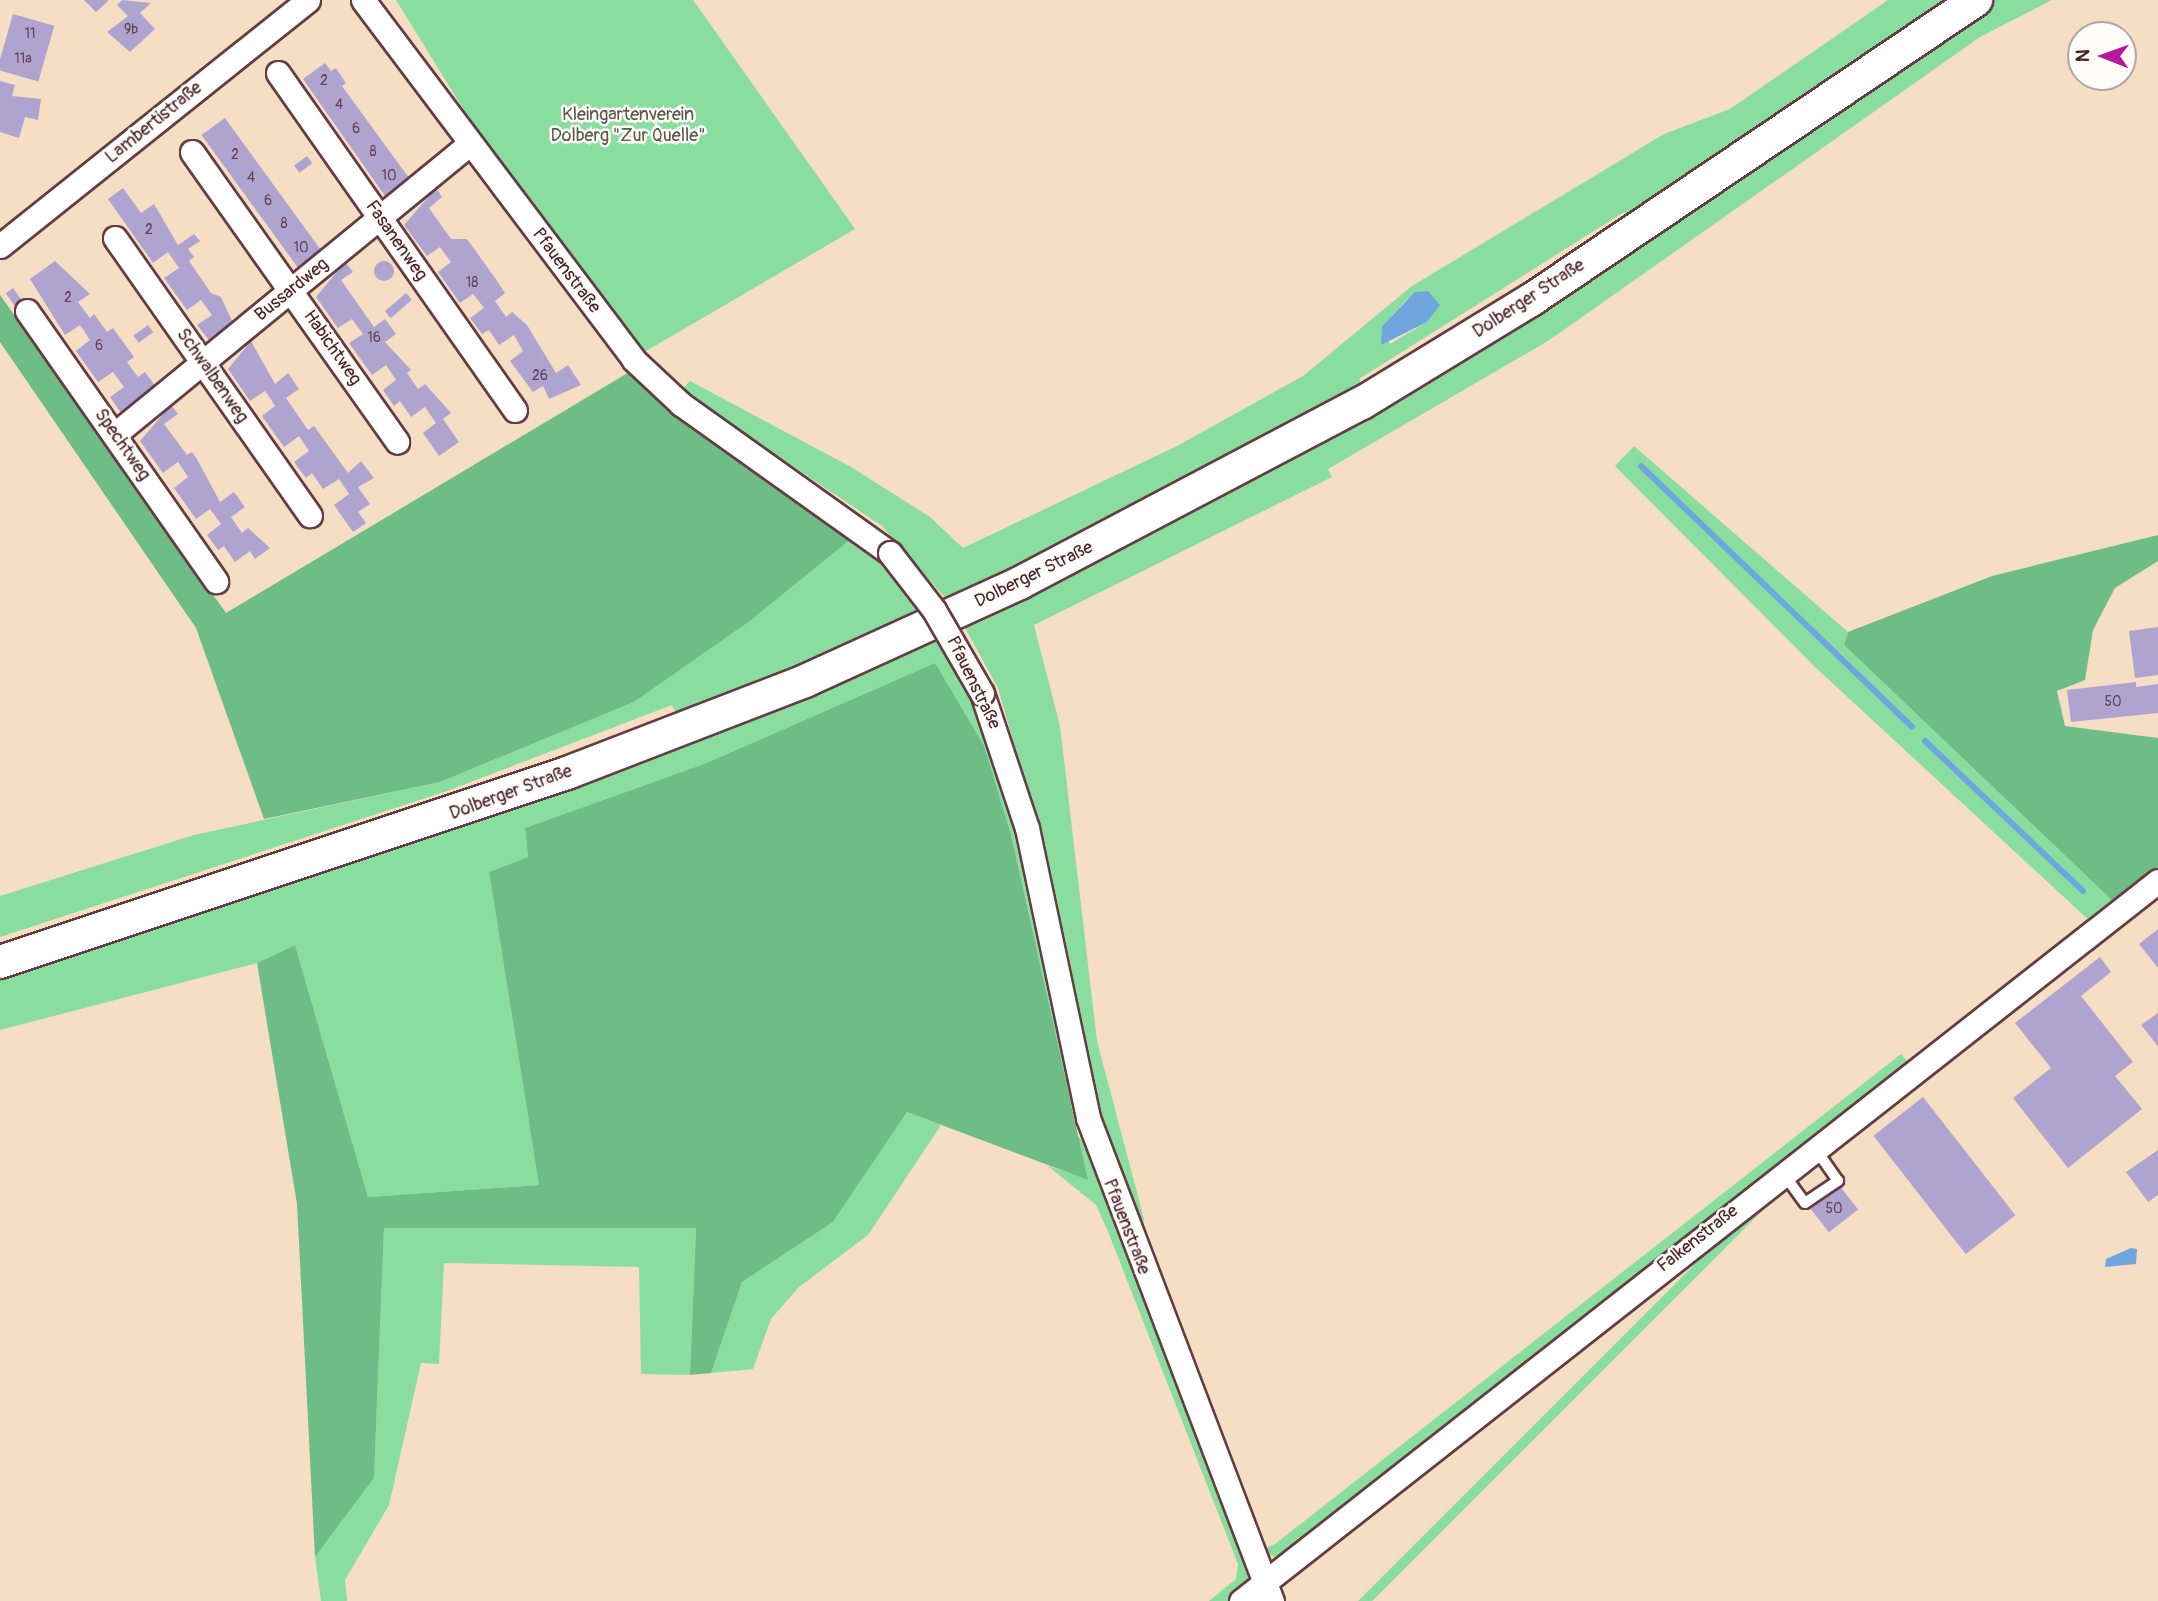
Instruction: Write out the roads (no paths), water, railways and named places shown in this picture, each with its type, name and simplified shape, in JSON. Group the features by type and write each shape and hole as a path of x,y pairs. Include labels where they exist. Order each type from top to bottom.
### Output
{"main road":[{"name":"Dolberger Straße","path":"0,962 567,773 805,681 1020,583 1362,403 1531,300 1976,0"}],"street":[{"name":"Lambertistraße","path":"0,246 308,0"},
{"name":"Pfauenstraße","path":"363,0 469,144 659,384 890,553 934,610 982,693 1027,828 1088,1118 1267,1592"},
{"name":"Fasanenweg","path":"278,73 515,410"},
{"name":"Bussardweg","path":"115,435 469,144"},
{"name":"Habichtweg","path":"191,152 397,442"},
{"name":"Schwalbenweg","path":"114,238 310,514"},
{"name":"Spechtweg","path":"27,311 216,581"},
{"name":"Falkenstraße","path":"1241,1601 1267,1592 1783,1172 2158,881"}],"lane":[{"path":"1783,1172 1805,1203 1838,1181 1816,1147"}],"water":[{"path":"1428,291 1440,305 1427,322 1381,345 1382,326 1415,292"},
{"path":"2131,1248 2137,1249 2136,1264 2105,1267 2106,1259"}],"waterway":[{"path":"1641,466 1912,727"},
{"path":"1925,741 2083,891"}],"park label":[{"name":"Kleingartenverein Dolberg \"Zur Quelle\"","path":"628,126"}]}
